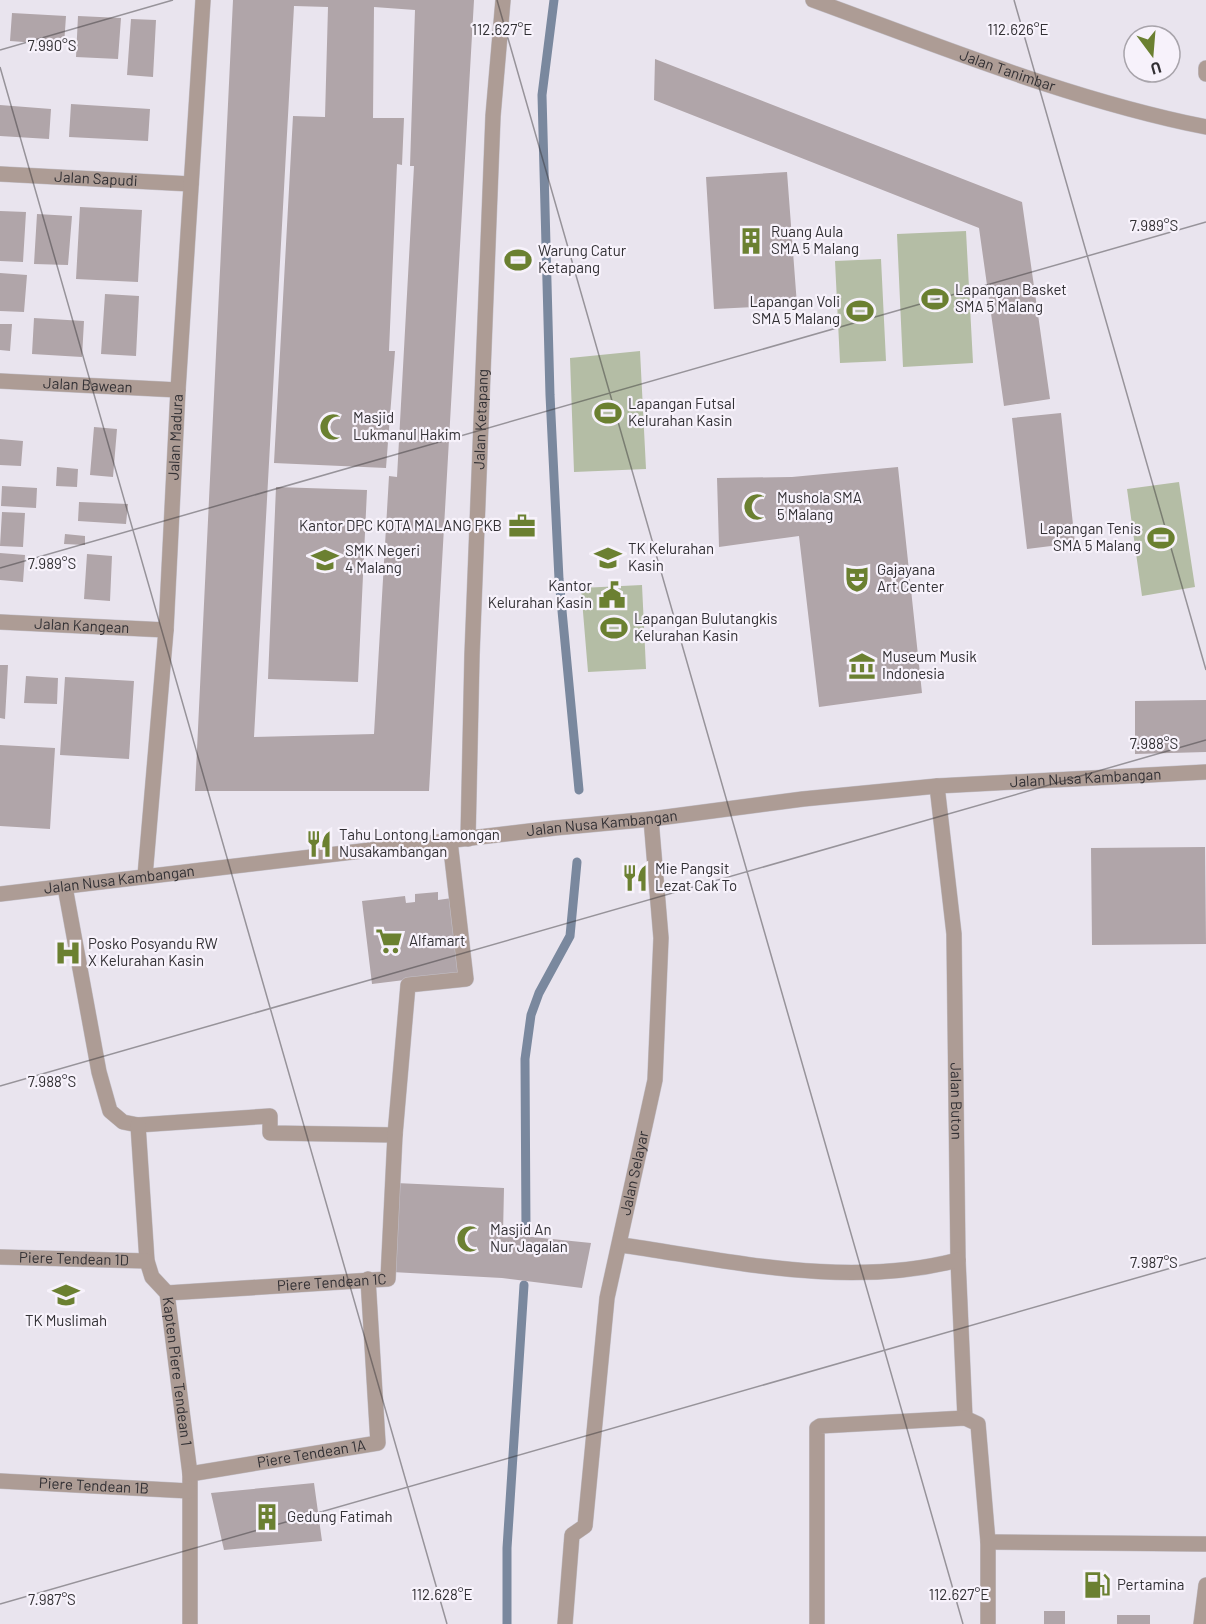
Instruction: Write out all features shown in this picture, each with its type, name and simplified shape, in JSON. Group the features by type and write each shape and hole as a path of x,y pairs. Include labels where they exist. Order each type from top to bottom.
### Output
{"street":[{"name":"Jalan Madura","path":"145,876 166,630 190,184 203,0"},
{"name":"Jalan Ketapang","path":"468,839 472,655 492,128 502,0"},
{"name":"Jalan Tanimbar","path":"813,0 995,67 1164,118 1206,127"},
{"path":"1206,68 1206,74"},
{"name":"Jalan Sapudi","path":"0,174 190,184"},
{"name":"Jalan Bawean","path":"0,381 178,390"},
{"name":"Jalan Kangean","path":"0,622 166,630"},
{"name":"Jalan Nusa Kambangan","path":"0,894 651,819 804,799 937,786 1206,772"},
{"name":"Jalan Buton","path":"937,786 954,934 958,1260 965,1419"},
{"name":"Jalan Selayar","path":"565,1624 572,1535 585,1526 607,1298 621,1245 655,1080 661,938 651,819"},
{"name":"Piere Tendean 1C","path":"167,1293 388,1279 395,1135 408,985 466,979 450,841"},
{"path":"65,887 99,1072 110,1111 123,1122 138,1125 270,1116 270,1133 395,1135"},
{"name":"Kapten Piere Tendean 1","path":"138,1125 147,1261 152,1277 167,1293 190,1474 190,1624"},
{"path":"621,1245 802,1272 886,1274 922,1270 958,1260"},
{"name":"Piere Tendean 1D","path":"0,1257 147,1261"},
{"name":"Piere Tendean 1A","path":"190,1474 378,1443 368,1279"},
{"path":"817,1624 817,1428 820,1426 965,1419 978,1424 987,1542 988,1624"},
{"name":"Piere Tendean 1B","path":"0,1481 189,1491"},
{"path":"987,1542 1206,1544"},
{"path":"1201,1624 1206,1585"}],"green space":[{"name":"Lapangan Basket SMA 5 Malang","path":"966,231 973,363 903,367 897,234"},
{"name":"Lapangan Voli SMA 5 Malang","path":"881,259 886,361 840,363 835,261"},
{"name":"Lapangan Futsal Kelurahan Kasin","path":"640,351 646,469 574,472 570,358"},
{"name":"Lapangan Tenis SMA 5 Malang","path":"1179,482 1195,587 1142,596 1127,489"},
{"name":"Lapangan Bulutangkis Kelurahan Kasin","path":"642,585 646,669 588,672 581,588"}],"building":[{"name":"SMK Negeri 4 Malang","path":"233,0 474,0 429,791 195,791","holes":["294,6 328,7 325,117 293,116 274,463 386,468 395,351 389,351 397,164 402,165 404,118 373,118 374,7 415,10 410,166 414,166 397,477 389,476 374,734 254,737"]},
{"path":"12,13 66,16 64,45 10,41"},
{"path":"78,16 121,18 118,59 76,57"},
{"path":"131,19 156,20 153,77 127,75"},
{"path":"655,59 1022,202 1050,399 1004,406 979,228 654,100"},
{"path":"71,104 150,109 148,141 69,137"},
{"path":"0,105 51,109 49,139 0,136"},
{"name":"Ruang Aula SMA 5 Malang","path":"787,172 797,305 714,309 706,177"},
{"path":"80,207 142,210 138,282 76,279"},
{"path":"0,211 26,212 23,262 0,261"},
{"path":"37,214 72,216 68,265 34,264"},
{"path":"0,273 27,275 24,312 0,311"},
{"path":"105,294 139,296 136,356 101,354"},
{"path":"34,318 84,321 82,357 32,354"},
{"path":"0,324 12,324 10,351 0,350"},
{"path":"1061,413 1075,543 1027,549 1012,418"},
{"path":"94,427 117,429 113,477 90,475"},
{"path":"0,439 23,441 21,466 0,465"},
{"path":"57,467 78,469 77,487 56,486"},
{"name":"Gajayana Art Center","path":"898,467 922,693 819,707 799,536 719,547 717,478 792,477"},
{"path":"2,486 37,488 36,508 1,506"},
{"path":"276,487 367,490 358,682 268,679"},
{"path":"79,502 128,504 126,524 78,521"},
{"path":"2,512 25,513 23,547 0,546"},
{"path":"65,534 85,536 85,545 64,544"},
{"path":"0,553 25,555 23,582 0,580"},
{"path":"87,554 112,556 110,601 84,599"},
{"path":"0,665 8,665 5,719 0,718"},
{"path":"26,676 58,678 57,704 24,703"},
{"path":"65,677 134,681 129,759 60,755"},
{"path":"1206,700 1206,752 1135,754 1135,701"},
{"path":"0,745 55,748 50,829 0,826"},
{"path":"1205,847 1206,944 1092,945 1091,848"},
{"path":"438,892 438,900 452,898 461,973 372,984 362,901 405,896 406,903 415,902 415,894"},
{"name":"Masjid An Nur Jagalan","path":"396,1183 504,1188 503,1234 591,1243 582,1288 502,1278 392,1272"},
{"name":"Gedung Fatimah","path":"314,1483 322,1541 224,1550 211,1493"},
{"path":"1044,1611 1065,1611 1065,1624 1044,1624"},
{"path":"1117,1615 1150,1615 1150,1624 1117,1624"}],"waterway":[{"path":"554,0 542,95 550,395 559,579 579,790"},
{"path":"526,1232 525,1059 531,1015 539,993 570,936 577,862"},
{"path":"507,1624 507,1548 524,1285"}],"place":[{"name":"Ruang Aula SMA 5 Malang","path":"751,241"},
{"name":"Warung Catur Ketapang","path":"518,260"},
{"name":"Lapangan Basket SMA 5 Malang","path":"935,299"},
{"name":"Lapangan Voli SMA 5 Malang","path":"860,311"},
{"name":"Lapangan Futsal Kelurahan Kasin","path":"608,413"},
{"name":"Masjid Lukmanul Hakim","path":"333,427"},
{"name":"Mushola SMA 5 Malang","path":"757,507"},
{"name":"Kantor DPC KOTA MALANG PKB","path":"522,526"},
{"name":"Lapangan Tenis SMA 5 Malang","path":"1161,538"},
{"name":"TK Kelurahan Kasin","path":"608,558"},
{"name":"SMK Negeri 4 Malang","path":"325,560"},
{"name":"Gajayana Art Center","path":"857,579"},
{"name":"Kantor Kelurahan Kasin","path":"612,595"},
{"name":"Lapangan Bulutangkis Kelurahan Kasin","path":"614,628"},
{"name":"Museum Musik Indonesia","path":"862,666"},
{"name":"Tahu Lontong Lamongan Nusakambangan","path":"319,844"},
{"name":"Mie Pangsit Lezat Cak To","path":"635,878"},
{"name":"Alfamart","path":"389,941"},
{"name":"Posko Posyandu RW X Kelurahan Kasin","path":"68,953"},
{"name":"Masjid An Nur Jagalan","path":"470,1239"},
{"name":"TK Muslimah","path":"66,1295"},
{"name":"Gedung Fatimah","path":"267,1517"},
{"name":"Pertamina","path":"1097,1585"}]}
